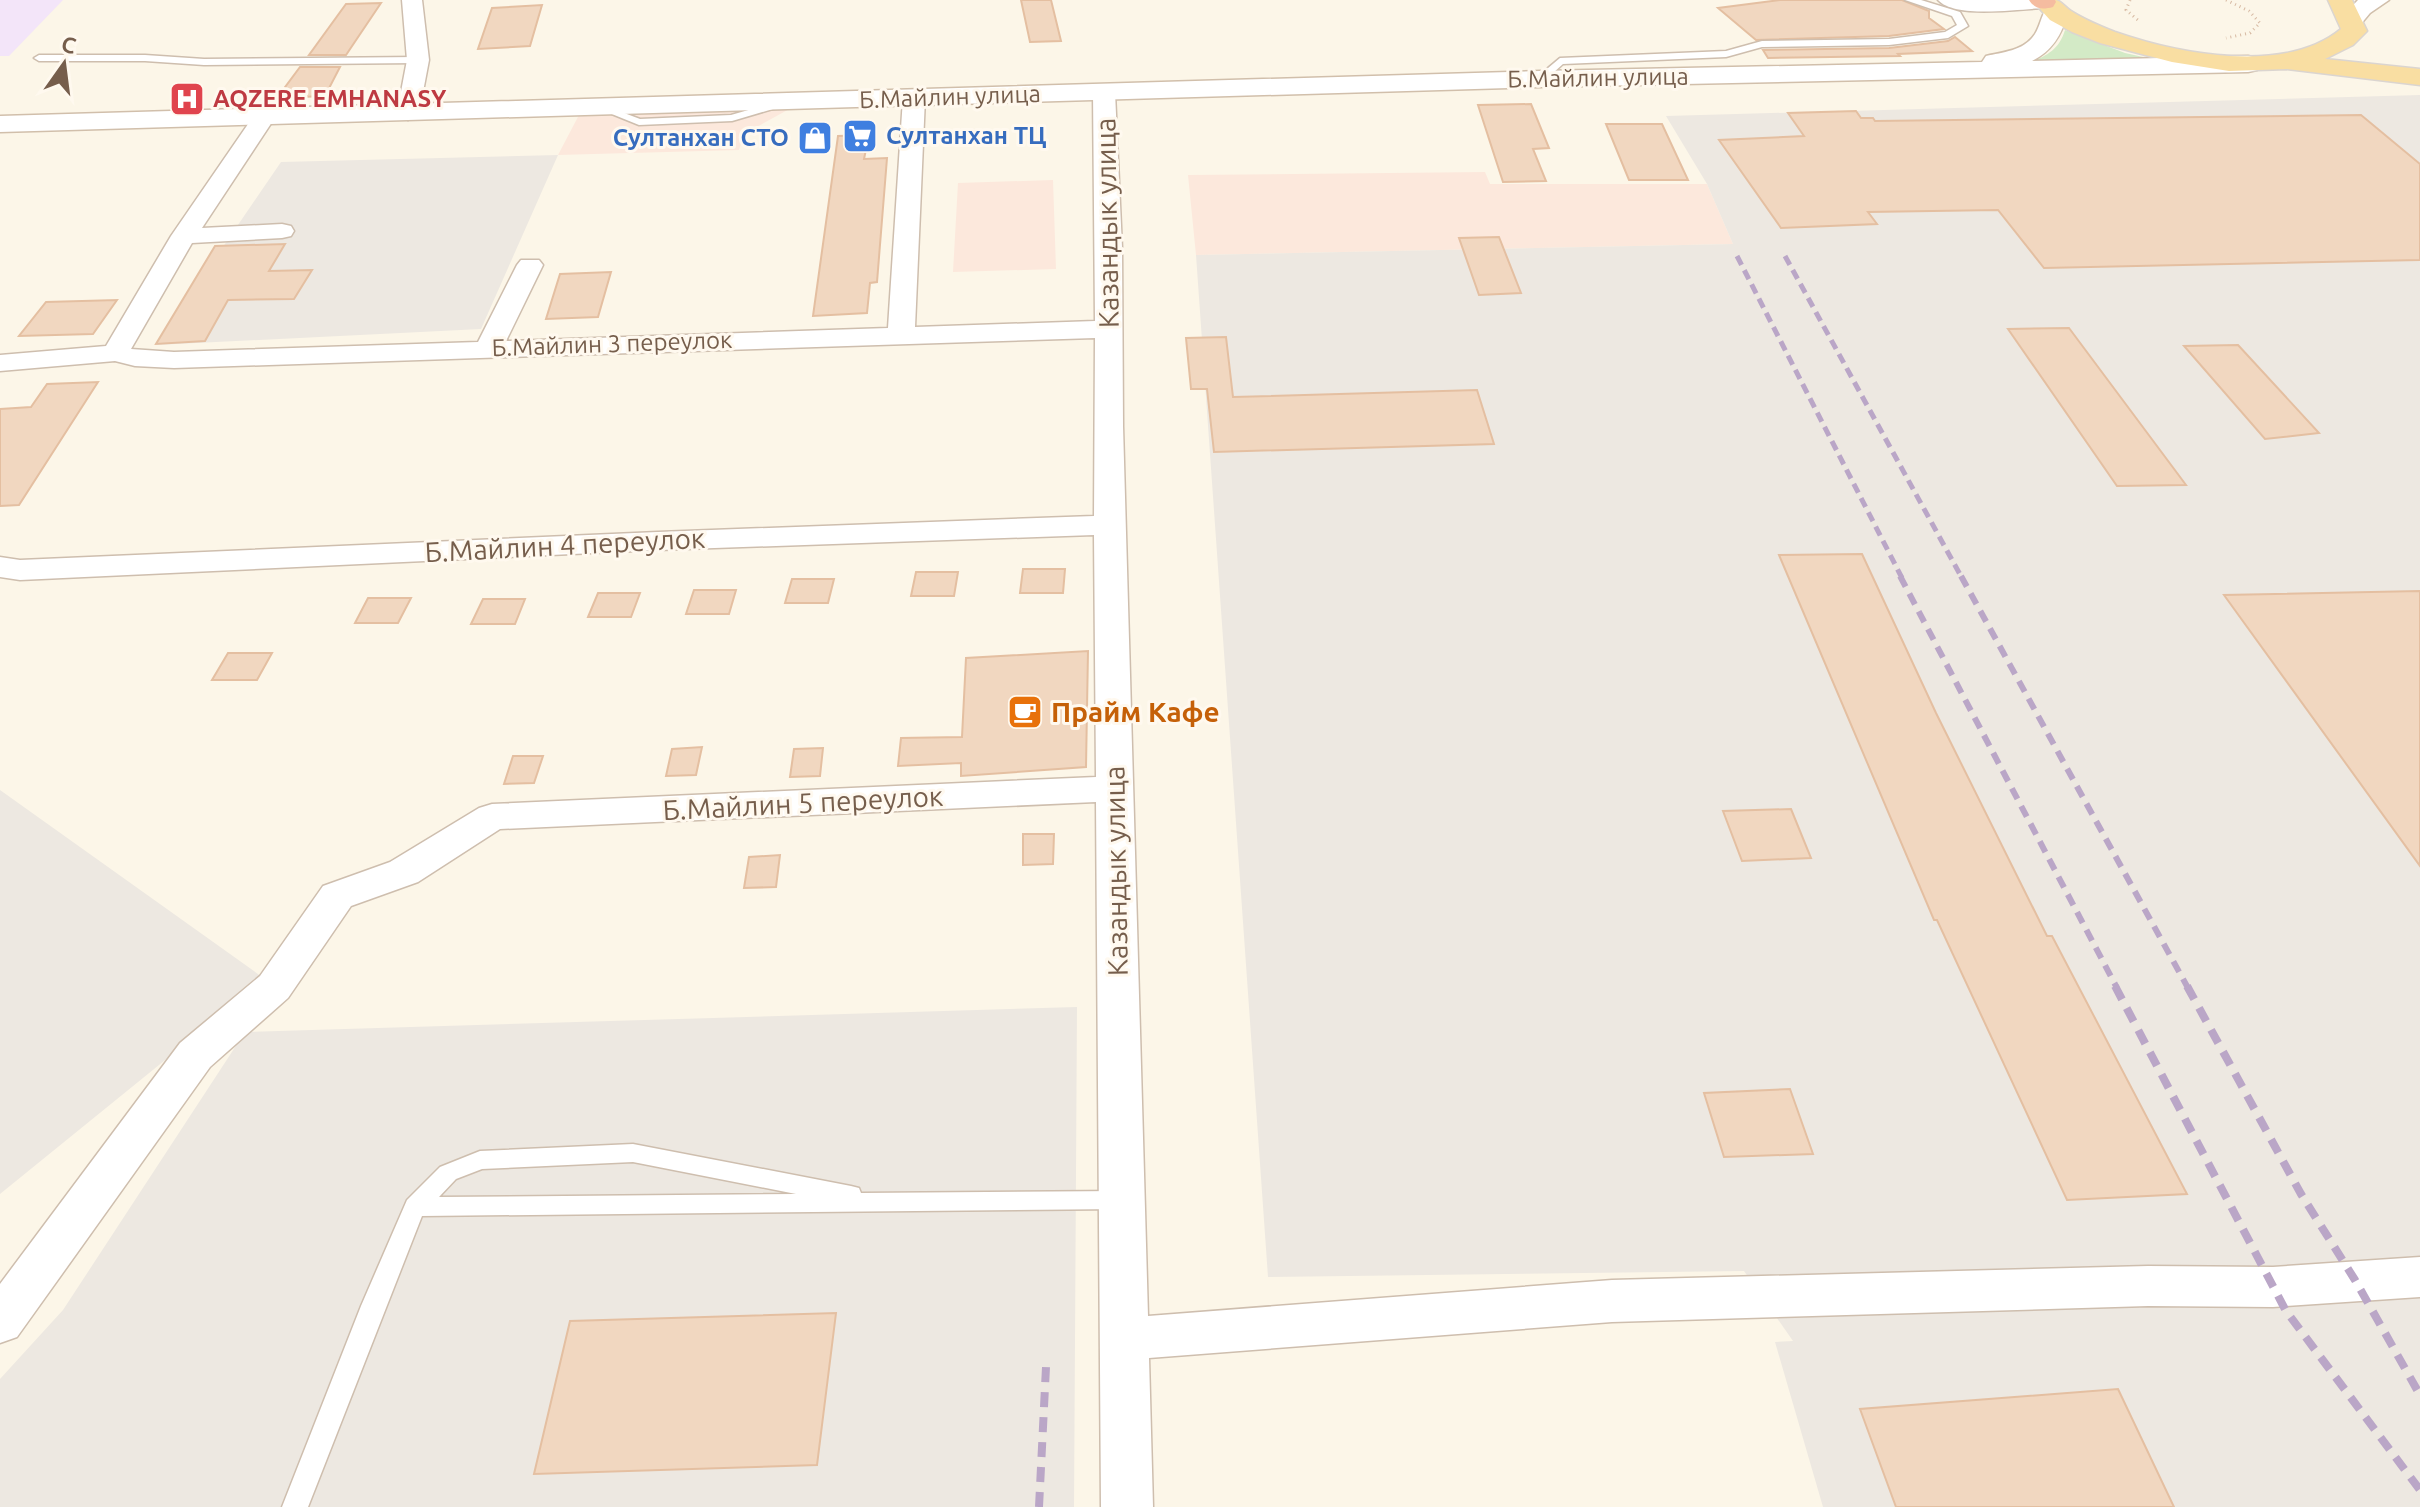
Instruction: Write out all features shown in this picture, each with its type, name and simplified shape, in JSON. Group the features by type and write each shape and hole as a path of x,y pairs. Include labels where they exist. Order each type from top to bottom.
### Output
{"main road":[{"path":"2046,4 2092,31 2139,47 2257,63 2358,68 2420,77"},
{"path":"2257,63 2307,56 2345,41 2360,29 2420,63"}],"street":[{"path":"408,113 418,60 412,0 430,0"},
{"path":"1901,72 2000,61 2039,48 2051,33 2046,4 1964,5 1948,0"},
{"path":"2360,29 2361,8 2377,0"},
{"path":"1901,72 2257,63"},
{"name":"Б.Майлин улица","path":"0,124 1540,79 1901,72"},
{"name":"Казандык улица","path":"1104,92 1127,1507"},
{"path":"901,334 914,98"},
{"path":"115,353 184,236 265,116"},
{"path":"184,236 282,231"},
{"path":"489,348 530,265"},
{"name":"Б.Майлин 3 переулок","path":"0,363 115,353 135,358 174,360 1110,329"},
{"name":"Б.Майлин 4 переулок","path":"10,569 1110,525"},
{"name":"Б.Майлин 5 переулок","path":"0,1322 195,1055 274,987 337,896 404,872 492,817 1114,789"},
{"path":"1123,1339 1612,1301 2148,1286 2273,1287 2420,1277"}],"lane":[{"path":"1540,79 1560,61 1726,54 1762,44 1889,42 1948,35 1963,26 1956,14 1910,0"},
{"path":"39,58 131,57 204,62 418,60"},
{"path":"295,1507 415,1207 448,1173 480,1160 633,1153 759,1175 885,1203"},
{"path":"415,1207 1121,1200"}],"path":[{"path":"2121,0 2129,0 2126,10 2145,25"},
{"path":"2216,38 2245,35 2257,30 2260,23 2256,15 2226,0"}],"shaded area":[{"path":"0,0 63,0 9,56 0,56"},
{"path":"2420,95 2420,1507 1823,1507 1775,1342 1793,1341 1744,1271 1268,1277 1196,255 1733,244 1707,184 1666,116"},
{"path":"793,107 744,134 739,150 558,155 580,113"},
{"path":"558,155 481,329 156,345 281,162"},
{"path":"1485,172 1490,184 1707,184 1733,244 1196,255 1188,175"},
{"path":"1053,180 1056,269 953,272 958,183"},
{"path":"0,790 265,979 0,1194"},
{"path":"1077,1007 1074,1507 0,1507 0,1379 63,1310 245,1032"}],"green space":[{"path":"2065,30 2125,53 2161,61 2023,65 2054,49"}],"building":[{"path":"1021,0 1051,0 1061,41 1030,42"},
{"path":"1780,0 1902,0 1929,11 1929,18 1944,29 1889,36 1756,40 1718,8"},
{"path":"381,3 346,55 309,55 346,4"},
{"path":"542,5 530,46 478,49 492,8"},
{"path":"1955,37 1972,51 1898,54 1900,56 1768,58 1763,50 1889,48 1948,41"},
{"path":"300,67 340,67 325,96 277,98"},
{"path":"1531,104 1549,148 1533,149 1546,181 1503,182 1478,105"},
{"path":"1856,111 1861,118 1873,118 1875,121 2361,115 2420,164 2420,260 2044,268 1998,210 1868,212 1877,224 1781,228 1719,140 1804,136 1788,113"},
{"path":"1606,124 1662,124 1688,180 1629,180"},
{"path":"869,135 864,159 887,158 877,282 870,283 867,313 813,316 838,136"},
{"path":"1499,237 1521,293 1479,295 1459,238"},
{"path":"285,244 269,271 312,270 294,299 228,300 205,341 156,344 215,246"},
{"path":"611,272 598,317 546,319 560,274"},
{"path":"117,300 93,334 19,336 46,302"},
{"path":"2069,328 2186,485 2117,486 2008,329"},
{"path":"1226,337 1233,397 1477,390 1494,444 1214,452 1207,389 1191,389 1186,338"},
{"path":"2238,345 2319,433 2265,439 2184,346"},
{"path":"98,382 19,505 0,506 0,409 31,407 47,384"},
{"path":"1862,554 1936,713 2047,936 2052,936 2187,1194 2067,1200 1937,920 1934,920 1779,555"},
{"path":"1023,569 1065,569 1063,593 1020,593"},
{"path":"916,572 958,572 954,596 911,596"},
{"path":"792,579 834,579 828,603 785,603"},
{"path":"694,590 736,590 729,614 686,614"},
{"path":"2420,591 2420,866 2224,595"},
{"path":"598,593 640,593 631,617 588,617"},
{"path":"368,598 411,598 398,623 355,623"},
{"path":"483,599 525,599 515,624 471,624"},
{"name":"Прайм Кафе","path":"1088,651 1086,767 961,776 961,763 898,766 901,738 962,737 966,658"},
{"path":"228,653 272,653 257,680 212,680"},
{"path":"702,747 696,775 666,776 672,749"},
{"path":"823,748 820,776 790,777 794,749"},
{"path":"513,756 543,756 534,783 504,784"},
{"path":"1791,809 1811,858 1742,861 1723,811"},
{"path":"1023,834 1054,834 1053,864 1023,865"},
{"path":"780,855 776,887 744,888 749,857"},
{"path":"1790,1089 1813,1154 1724,1157 1704,1093"},
{"path":"836,1313 817,1465 534,1474 570,1321"},
{"path":"2118,1389 2174,1507 1896,1507 1860,1409"}],"railway":[{"path":"1737,256 1902,578"},
{"path":"1785,256 1962,578"},
{"path":"1900,576 2117,988"},
{"path":"1961,576 2188,988"},
{"path":"2115,986 2286,1311 2420,1490"},
{"path":"2187,986 2301,1194 2355,1280 2420,1395"},
{"path":"1039,1507 1046,1367"}],"place":[{"name":"AQZERE EMHANASY","path":"187,99"},
{"name":"Султанхан ТЦ","path":"860,136"},
{"name":"Султанхан СТО","path":"815,138"},
{"name":"Прайм Кафе","path":"1025,712"}]}
